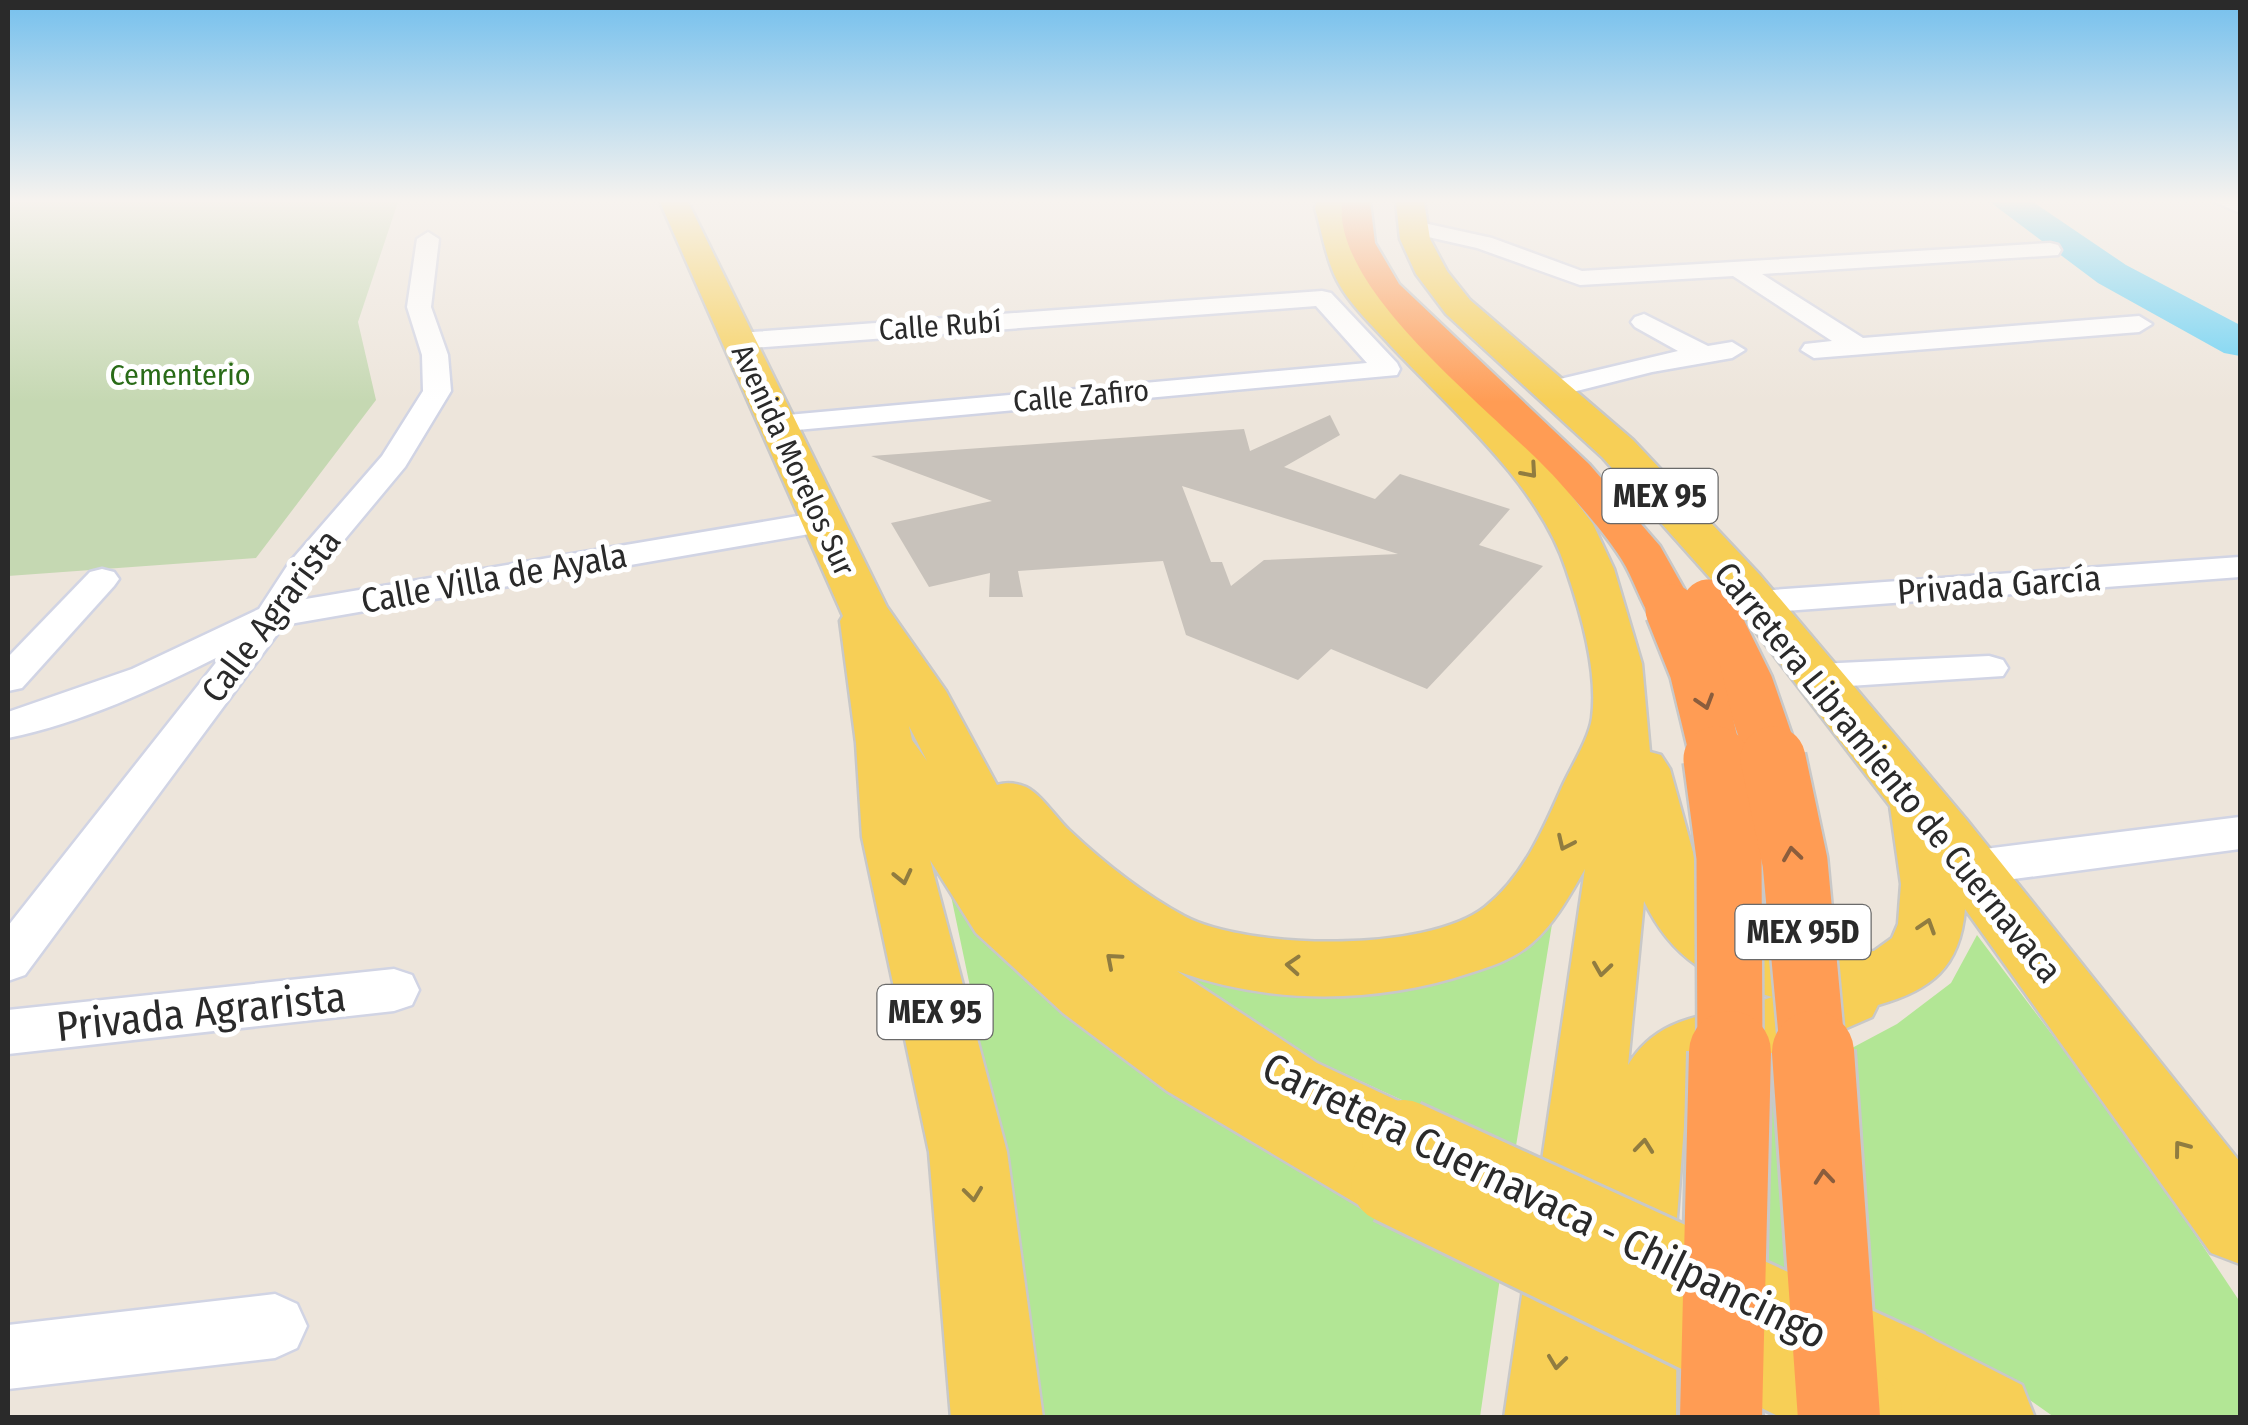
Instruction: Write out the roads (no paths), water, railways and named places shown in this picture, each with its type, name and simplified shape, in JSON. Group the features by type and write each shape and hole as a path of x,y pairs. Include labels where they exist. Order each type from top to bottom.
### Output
{"highway":[{"name":"MEX 95D","path":"1371,268 1396,301 1535,434 1677,554 1739,663 1767,737 1789,832 1804,945 1832,1274 1874,1402"},
{"name":"MEX 95D","path":"1404,268 1424,299 1562,430 1611,500 1688,646 1712,739 1734,912 1721,1418"}],"main road":[{"name":"Avenida Morelos Sur","path":"705,268 863,608 902,717"},
{"name":"MEX 95","path":"1349,268 1371,304 1534,476 1570,524 1590,568 1617,693 1625,806 1550,1418"},
{"name":"Carretera Libramiento de Cuernavaca","path":"1431,268 1449,295 1549,390 1613,443 1758,602 1915,798 2240,1226"},
{"path":"902,717 1021,818 1093,887 1142,923 1188,948 1232,960 1294,966 1407,965 1448,954 1504,930 1541,893 1617,693"},
{"path":"1617,693 1669,877 1685,918 1723,948 1773,972 1834,983 1882,981"},
{"name":"MEX 95","path":"902,717 894,837 968,1152 998,1418"},
{"path":"902,717 999,915 1088,993 1192,1069 1398,1161 1874,1402 1988,1418"},
{"path":"1630,1418 1636,1217 1650,1096 1668,1064 1707,1042 1757,1036 1882,981 1917,956 1933,915 1932,860 1915,798"}],"street":[{"name":"Calle Agrarista","path":"8,961 272,616 301,570 394,461 437,390 435,355 419,307 424,268"},
{"path":"1554,268 1580,278 1763,268"},
{"path":"1740,270 1857,346"},
{"name":"Calle Rubí","path":"738,341 1322,298 1387,369"},
{"path":"1644,322 1704,355"},
{"path":"1814,350 2138,324"},
{"path":"1549,390 1603,374 1732,350"},
{"name":"Calle Zafiro","path":"775,422 1387,369"},
{"name":"Calle Villa de Ayala","path":"8,725 38,718 146,678 272,616 820,522"},
{"name":"Privada García","path":"1758,602 2240,567"},
{"path":"8,679 102,579"},
{"path":"1818,676 1989,668"},
{"path":"1969,868 2240,833"},
{"name":"Privada Agrarista","path":"8,1032 394,990"},
{"path":"8,1357 275,1326"}],"waterway":[{"path":"2104,268 2240,343"}],"park label":[{"name":"Cementerio","path":"180,375"}]}
